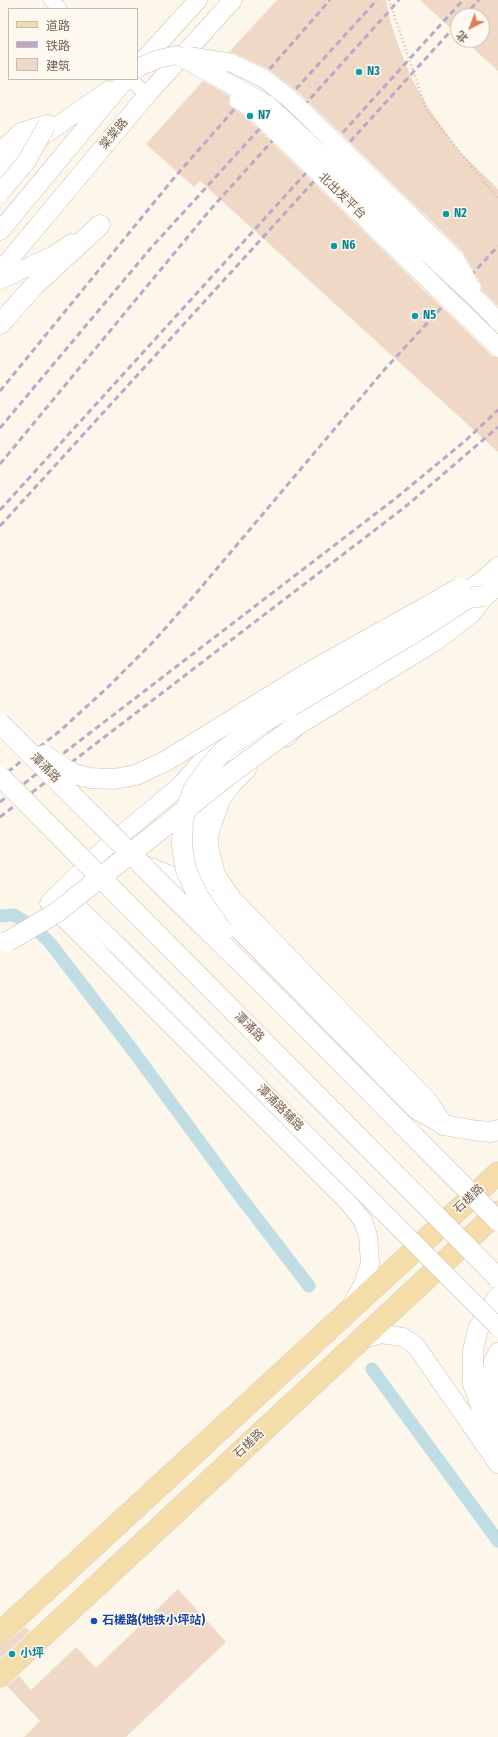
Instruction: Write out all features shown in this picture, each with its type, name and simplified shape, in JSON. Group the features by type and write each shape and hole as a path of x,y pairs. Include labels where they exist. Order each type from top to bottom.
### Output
{"main road":[{"path":"0,153 23,132 47,125"},
{"path":"0,324 34,286 100,225"},
{"path":"0,722 45,756 72,773 89,778 114,779 136,775 166,761 303,676 460,588"},
{"path":"0,943 7,942 32,929 56,913 230,774 297,725 432,642 470,614 491,591"},
{"path":"283,1004 217,926 198,896 186,870 182,846 183,819 193,790 208,767 225,749 261,724 424,627 468,598 491,591"},
{"name":"潭涌路","path":"0,722 498,1221"},
{"path":"297,725 273,748 246,769 232,783 220,799 208,834 209,854 215,875 232,900 427,1101 443,1125 478,1131 491,1132 498,1130"},
{"name":"潭涌路","path":"0,776 498,1278"},
{"name":"石槎路","path":"0,1633 498,1172"},
{"name":"石槎路","path":"0,1676 498,1212"},
{"path":"498,1298 478,1329 473,1351 473,1384 489,1429 498,1444"}],"street":[{"path":"51,0 59,8"},
{"path":"138,66 198,0"},
{"name":"棠棠路","path":"0,272 147,95 233,0"},
{"path":"138,67 158,59 177,55"},
{"name":"北出发平台","path":"177,55 268,105 481,303 498,321"},
{"name":"北出发平台","path":"177,55 257,113 498,347"},
{"path":"0,193 26,162 47,125 83,95 109,80"},
{"path":"0,178 24,149 124,80"},
{"path":"0,231 124,80"},
{"path":"131,80 147,95"},
{"path":"0,280 54,255 100,225"},
{"path":"460,588 498,565"},
{"path":"350,1309 363,1284 370,1263 368,1236 363,1221 347,1201 49,903 103,850 180,786 218,744 464,594 483,580 498,565"},
{"path":"205,895 199,878 196,850 200,821 206,786 227,760 292,717 376,666 459,611 498,581"},
{"path":"103,850 173,876 205,895 416,1110 443,1125"},
{"name":"潭涌路辅路","path":"62,891 498,1327"},
{"path":"360,1340 381,1334 403,1337 416,1346 498,1464"},
{"path":"498,1352 493,1361 489,1389 494,1420 498,1429"}],"path":[{"path":"389,0 427,111 498,199"}],"building":[{"path":"277,0 386,0 391,24 400,50 410,75 427,106 459,151 498,189 498,306 481,289 480,282 463,252 298,92 270,70 237,54 229,52"},
{"path":"420,0 498,0 498,71 473,48 490,48 490,8 450,8 450,28"},
{"path":"203,81 230,96 229,104 233,108 250,121 491,355 498,357 498,452 200,181 194,187 146,144"},
{"path":"178,1589 226,1642 126,1737 24,1737 40,1721 7,1686 19,1676 31,1690 76,1647 96,1668"},
{"path":"25,1627 30,1631 0,1659 0,1645 8,1642"}],"waterway":[{"path":"0,916 14,915 34,927 50,943 131,1048 236,1191 309,1286"},
{"path":"372,1369 498,1541"}],"railway":[{"path":"0,391 174,178 330,0"},
{"path":"0,428 150,249 377,0"},
{"path":"0,464 210,210 399,0"},
{"path":"0,510 463,0"},
{"path":"472,8 479,0"},
{"path":"0,526 450,32"},
{"path":"0,778 61,730 108,687 154,641 193,597 385,369 498,246"},
{"path":"0,802 396,498 465,441 498,410"},
{"path":"0,817 405,507 498,427"}],"place":[{"name":"N3","path":"359,72"},
{"name":"N7","path":"250,116"},
{"name":"N2","path":"446,214"},
{"name":"N6","path":"334,246"},
{"name":"N5","path":"415,316"},
{"name":"石槎路(地铁小坪站)","path":"94,1621"},
{"name":"小坪","path":"12,1654"}]}
